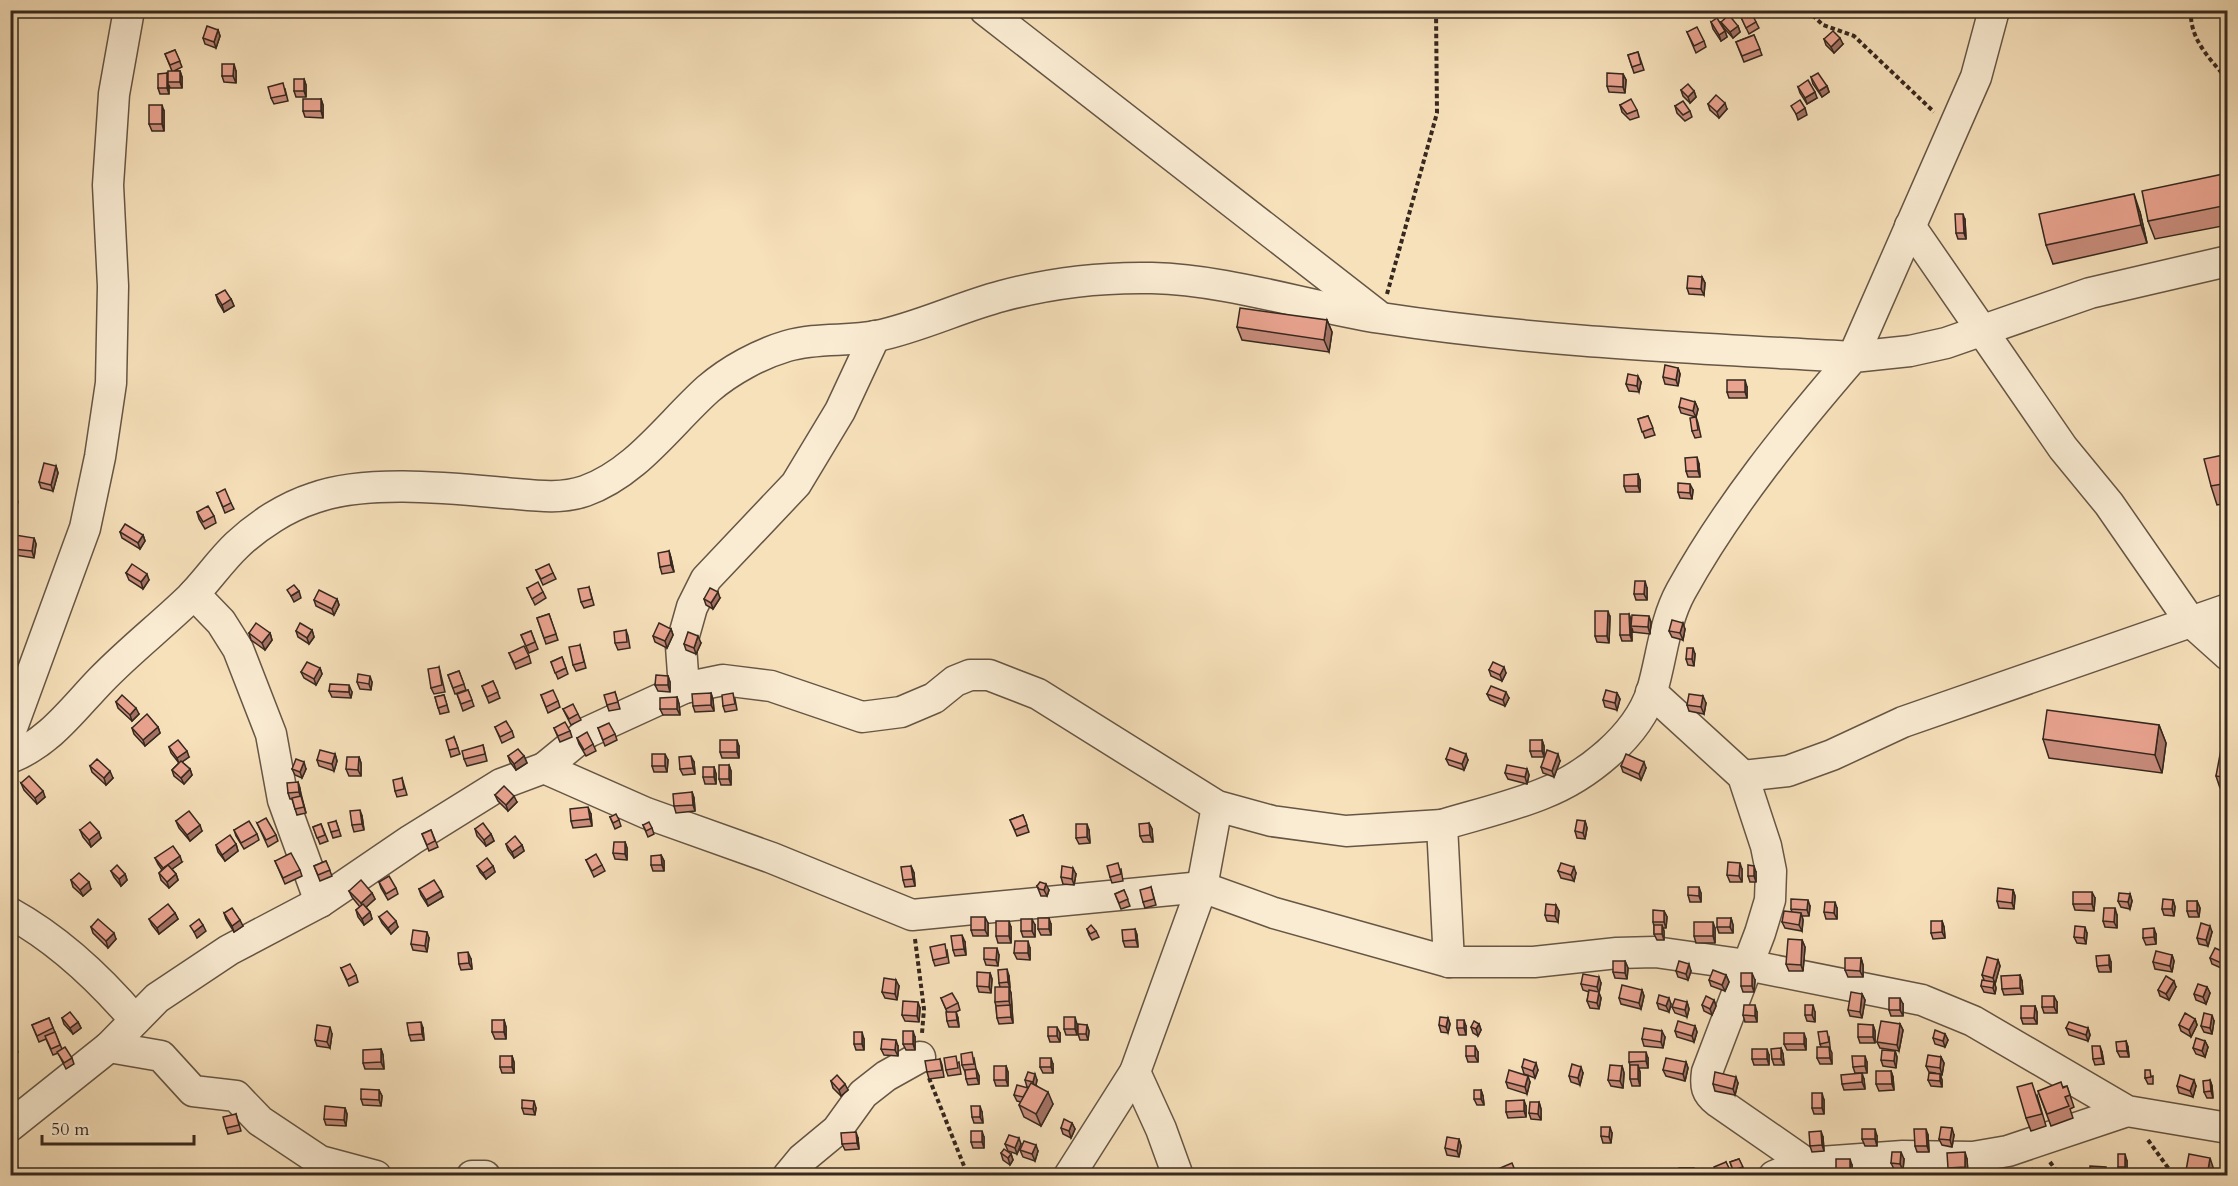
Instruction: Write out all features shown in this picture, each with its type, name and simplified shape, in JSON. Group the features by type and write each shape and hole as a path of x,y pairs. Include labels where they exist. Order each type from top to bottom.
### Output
{"street":[{"path":"10,733 85,528 100,457 111,372 113,286 108,185 114,94 129,10"},
{"path":"985,10 1381,318"},
{"path":"10,1126 109,1047 157,998 229,950 320,902 411,840 501,784 544,768 588,732 684,688 723,681 771,686 862,717 901,712 934,698 955,681 970,675 989,675 1038,694 1217,806 1272,821 1346,831 1442,825 1544,794 1581,773 1619,744 1651,692 1662,640 1681,592 1762,465 1853,357 1976,77 1994,10"},
{"path":"1910,226 2063,448 2109,504 2190,621 2228,655"},
{"path":"10,758 28,750 58,728 102,678 194,594 237,544 272,518 316,496 370,489 429,487 545,496 569,495 590,490 620,472 676,424 709,389 746,363 787,346 826,338 875,336 1002,296 1074,281 1154,278 1238,289 1381,318 1604,342 1853,357 1910,351 1983,331 2090,293 2228,261"},
{"path":"684,688 681,646 692,608 706,579 796,484 840,411 875,336"},
{"path":"194,594 220,622 238,649 271,734 283,800 320,902"},
{"path":"1743,776 1788,771 1913,718 2228,609"},
{"path":"1651,692 1743,776 1772,871 1770,900 1707,1071 1705,1086 1709,1095 1718,1102 1812,1169"},
{"path":"544,768 646,813 772,858 912,915 1202,887 1274,913 1449,962 1534,962 1617,952 1655,952 1747,965 1922,1000 1973,1021 2127,1111 2228,1128"},
{"path":"1069,1176 1134,1071 1202,887 1217,806"},
{"path":"1442,825 1449,962"},
{"path":"10,913 65,951 106,986 135,1020"},
{"path":"109,1047 161,1056 170,1062 193,1091 236,1096 260,1121 339,1172 376,1176"},
{"path":"788,1176 802,1159 837,1130 863,1094 885,1076 920,1058"},
{"path":"1134,1071 1161,1129 1178,1176"},
{"path":"1774,1176 1903,1156 1963,1157 2008,1151 2127,1111"},
{"path":"472,1176 485,1176"}],"path":[{"path":"1381,318 1437,113 1436,10"},
{"path":"1807,10 1823,25 1854,36 1952,129"},
{"path":"2190,10 2190,23 2201,49 2228,80"},
{"path":"2127,1111 2174,1176"},
{"path":"2047,1157 2060,1176"}],"building":[{"path":"1750,10 1756,22 1746,28 1740,15"},
{"path":"1729,15 1738,26 1730,32 1721,22"},
{"path":"1717,18 1725,31 1719,35 1711,22"},
{"path":"207,26 218,30 214,42 203,38"},
{"path":"1697,27 1704,41 1694,46 1687,32"},
{"path":"1833,31 1840,38 1831,47 1824,39"},
{"path":"1754,35 1760,49 1742,56 1736,42"},
{"path":"175,50 180,61 170,65 165,54"},
{"path":"1638,52 1641,64 1632,67 1628,55"},
{"path":"222,64 234,64 233,76 222,76"},
{"path":"168,71 180,71 180,82 168,82"},
{"path":"167,73 167,88 158,88 158,74"},
{"path":"1607,73 1623,74 1623,87 1607,86"},
{"path":"1818,73 1827,86 1819,91 1811,77"},
{"path":"294,79 304,79 304,91 294,91"},
{"path":"1808,80 1815,92 1805,98 1798,87"},
{"path":"283,83 286,95 271,98 268,87"},
{"path":"1688,84 1694,91 1688,97 1681,90"},
{"path":"1716,95 1725,103 1717,112 1708,104"},
{"path":"303,99 321,99 321,111 303,111"},
{"path":"1631,99 1637,110 1627,114 1620,105"},
{"path":"1800,100 1805,108 1796,114 1791,106"},
{"path":"1683,101 1690,111 1683,115 1675,106"},
{"path":"149,105 162,105 162,124 149,124"},
{"path":"2228,173 2228,205 2148,221 2142,191"},
{"path":"2134,194 2141,225 2046,245 2039,214"},
{"path":"1955,214 1963,214 1964,233 1956,233"},
{"path":"1688,276 1702,277 1701,289 1687,288"},
{"path":"225,290 231,299 222,305 216,295"},
{"path":"1240,308 1327,320 1324,340 1237,327"},
{"path":"1665,365 1678,368 1676,380 1663,377"},
{"path":"1628,374 1638,376 1637,386 1626,384"},
{"path":"1727,380 1745,380 1745,392 1727,392"},
{"path":"1681,398 1695,402 1693,411 1679,407"},
{"path":"1648,416 1653,428 1642,432 1638,419"},
{"path":"1696,417 1698,430 1692,431 1690,418"},
{"path":"2228,454 2228,483 2211,486 2204,459"},
{"path":"1697,457 1698,471 1686,471 1685,458"},
{"path":"44,463 56,466 51,485 39,482"},
{"path":"1638,474 1638,486 1624,486 1624,475"},
{"path":"1678,483 1690,484 1690,493 1678,492"},
{"path":"225,489 231,503 223,507 217,493"},
{"path":"10,495 16,496 11,514 10,514"},
{"path":"208,506 214,516 203,522 197,512"},
{"path":"125,524 143,535 138,543 120,532"},
{"path":"15,535 34,538 32,551 13,549"},
{"path":"669,551 671,565 660,567 658,553"},
{"path":"132,564 147,574 141,582 126,573"},
{"path":"549,564 553,573 541,579 536,570"},
{"path":"1635,581 1645,581 1644,594 1634,594"},
{"path":"538,582 543,592 532,599 527,588"},
{"path":"294,585 299,591 291,596 287,590"},
{"path":"589,587 592,599 581,602 578,589"},
{"path":"710,588 718,592 711,603 704,599"},
{"path":"319,590 337,599 332,609 314,600"},
{"path":"1595,611 1608,611 1607,636 1595,636"},
{"path":"549,614 556,634 544,638 537,618"},
{"path":"1620,614 1629,614 1630,635 1620,635"},
{"path":"1632,615 1649,616 1648,627 1631,626"},
{"path":"1672,620 1683,623 1680,633 1669,631"},
{"path":"256,623 270,633 262,643 249,633"},
{"path":"300,623 312,630 307,638 296,631"},
{"path":"659,623 671,629 665,641 653,636"},
{"path":"626,630 627,642 615,643 614,632"},
{"path":"531,631 535,642 526,646 521,635"},
{"path":"688,632 698,636 694,648 684,644"},
{"path":"580,645 584,662 573,665 569,647"},
{"path":"524,646 529,656 514,663 509,653"},
{"path":"1687,648 1693,648 1692,659 1686,659"},
{"path":"562,657 566,668 555,673 551,662"},
{"path":"307,662 320,668 314,679 301,672"},
{"path":"1493,662 1504,667 1500,675 1489,670"},
{"path":"439,667 442,685 431,688 428,669"},
{"path":"459,671 464,684 453,688 448,675"},
{"path":"358,674 370,676 369,684 357,682"},
{"path":"656,675 668,676 668,685 655,685"},
{"path":"493,681 498,692 487,697 482,686"},
{"path":"330,684 349,685 349,692 329,691"},
{"path":"1491,686 1506,692 1503,700 1487,694"},
{"path":"468,690 472,700 461,704 457,694"},
{"path":"553,690 558,701 546,707 541,695"},
{"path":"1606,690 1617,693 1615,703 1603,700"},
{"path":"615,692 618,702 607,705 604,695"},
{"path":"711,693 711,705 693,706 692,694"},
{"path":"733,693 735,704 723,706 722,695"},
{"path":"1689,694 1703,696 1701,707 1687,705"},
{"path":"122,695 136,708 130,715 116,702"},
{"path":"444,695 447,705 438,708 435,697"},
{"path":"677,697 677,709 660,709 660,698"},
{"path":"573,704 578,714 569,719 563,709"},
{"path":"2047,710 2159,725 2155,755 2043,739"},
{"path":"147,714 158,727 143,740 132,728"},
{"path":"506,721 512,731 500,737 495,727"},
{"path":"565,722 570,731 558,736 554,728"},
{"path":"609,723 615,734 603,740 598,728"},
{"path":"587,732 593,744 584,750 577,738"},
{"path":"454,737 458,748 449,750 446,740"},
{"path":"178,740 187,751 177,758 169,747"},
{"path":"720,740 737,740 737,752 720,752"},
{"path":"1530,740 1542,740 1542,751 1530,751"},
{"path":"2222,744 2228,746 2228,778 2216,776"},
{"path":"483,745 485,754 464,759 462,751"},
{"path":"1450,748 1466,754 1462,764 1446,759"},
{"path":"518,749 524,756 514,764 508,756"},
{"path":"320,750 335,754 332,764 317,760"},
{"path":"1547,750 1558,754 1552,771 1541,767"},
{"path":"652,754 665,754 665,766 652,766"},
{"path":"1626,754 1644,762 1639,774 1621,766"},
{"path":"691,756 693,768 680,769 679,757"},
{"path":"347,757 359,757 358,770 346,769"},
{"path":"97,759 110,771 104,778 90,766"},
{"path":"296,759 304,762 300,772 292,769"},
{"path":"181,761 190,769 181,778 172,770"},
{"path":"719,765 729,765 729,779 719,779"},
{"path":"1507,765 1527,769 1525,777 1505,773"},
{"path":"703,767 714,767 714,777 703,777"},
{"path":"29,776 43,791 35,798 21,783"},
{"path":"402,778 404,789 395,791 393,780"},
{"path":"298,782 299,792 288,793 287,783"},
{"path":"504,786 514,796 506,805 495,795"},
{"path":"692,792 693,805 674,806 673,794"},
{"path":"301,796 304,807 295,809 292,798"},
{"path":"588,807 590,819 571,821 570,809"},
{"path":"360,810 362,824 352,825 350,811"},
{"path":"189,811 200,825 187,835 176,821"},
{"path":"616,814 619,820 613,823 610,817"},
{"path":"1023,815 1027,825 1015,830 1010,820"},
{"path":"266,818 276,835 266,840 257,823"},
{"path":"1577,820 1585,821 1583,833 1575,831"},
{"path":"249,821 257,834 241,843 234,830"},
{"path":"336,821 339,830 331,832 328,823"},
{"path":"90,822 99,832 89,840 80,830"},
{"path":"649,822 652,828 646,831 643,825"},
{"path":"483,823 491,834 484,840 475,829"},
{"path":"1149,823 1150,835 1140,836 1139,824"},
{"path":"321,824 325,835 317,838 313,827"},
{"path":"1076,824 1087,824 1087,837 1076,838"},
{"path":"431,830 435,841 427,845 422,834"},
{"path":"230,835 236,844 222,855 216,845"},
{"path":"515,836 522,845 512,852 506,844"},
{"path":"614,842 625,842 625,854 613,853"},
{"path":"173,846 180,856 163,868 155,858"},
{"path":"291,853 300,870 283,878 275,861"},
{"path":"596,854 602,865 592,871 586,860"},
{"path":"661,855 662,865 651,865 651,856"},
{"path":"487,858 493,866 483,873 477,866"},
{"path":"326,861 330,870 318,875 314,866"},
{"path":"1728,862 1740,863 1739,876 1727,875"},
{"path":"1118,863 1121,874 1110,877 1107,866"},
{"path":"1561,863 1574,867 1571,875 1558,871"},
{"path":"117,865 125,874 119,879 111,871"},
{"path":"168,865 176,874 167,882 159,873"},
{"path":"1748,865 1754,866 1754,876 1748,876"},
{"path":"911,866 913,879 903,880 901,867"},
{"path":"1062,866 1073,868 1072,879 1061,877"},
{"path":"79,873 89,882 80,890 71,880"},
{"path":"389,876 396,888 386,894 379,882"},
{"path":"361,880 372,893 361,903 349,891"},
{"path":"434,880 441,891 426,900 419,889"},
{"path":"1040,882 1046,884 1044,890 1037,886"},
{"path":"1151,887 1154,899 1143,902 1140,890"},
{"path":"1688,887 1699,887 1699,896 1688,895"},
{"path":"1998,888 2013,890 2012,903 1997,901"},
{"path":"1124,890 1128,899 1119,903 1115,894"},
{"path":"2073,892 2092,892 2092,904 2073,904"},
{"path":"2119,893 2130,894 2128,902 2118,901"},
{"path":"1791,899 1808,900 1807,910 1791,909"},
{"path":"2163,899 2173,900 2172,909 2162,909"},
{"path":"2187,901 2197,901 2197,911 2187,911"},
{"path":"1825,902 1835,902 1834,913 1824,912"},
{"path":"168,904 175,913 157,928 149,919"},
{"path":"363,904 370,912 362,919 356,910"},
{"path":"1546,904 1556,905 1555,916 1545,915"},
{"path":"232,908 240,920 232,926 224,913"},
{"path":"2104,908 2115,908 2114,922 2103,921"},
{"path":"1653,910 1664,911 1664,922 1653,922"},
{"path":"387,911 396,921 388,928 379,917"},
{"path":"1784,911 1801,913 1799,925 1782,922"},
{"path":"971,917 985,917 985,930 971,930"},
{"path":"1038,918 1049,918 1049,929 1038,929"},
{"path":"1717,918 1731,918 1730,927 1717,927"},
{"path":"98,919 114,933 106,941 91,927"},
{"path":"199,919 203,925 194,932 190,926"},
{"path":"1021,919 1032,919 1032,931 1021,931"},
{"path":"996,921 1009,921 1009,936 996,936"},
{"path":"1931,921 1942,921 1942,932 1931,933"},
{"path":"1694,922 1713,922 1713,936 1694,936"},
{"path":"2201,923 2210,926 2206,940 2197,938"},
{"path":"1091,925 1096,931 1090,934 1087,929"},
{"path":"1654,925 1662,925 1662,934 1654,934"},
{"path":"2075,926 2085,927 2084,938 2074,937"},
{"path":"2154,928 2154,937 2143,938 2143,929"},
{"path":"1135,929 1136,940 1123,941 1122,930"},
{"path":"413,930 427,932 425,946 411,944"},
{"path":"962,935 964,949 953,950 951,936"},
{"path":"1788,939 1802,940 1801,965 1786,964"},
{"path":"1015,941 1028,941 1028,953 1014,953"},
{"path":"945,944 947,957 933,960 930,947"},
{"path":"984,948 997,948 996,960 984,959"},
{"path":"2215,948 2228,954 2228,966 2210,958"},
{"path":"2156,951 2172,955 2170,966 2153,962"},
{"path":"468,952 469,963 459,964 458,953"},
{"path":"2109,955 2109,965 2097,966 2096,956"},
{"path":"1987,957 1998,960 1993,978 1982,975"},
{"path":"1845,958 1861,958 1860,971 1845,970"},
{"path":"1613,961 1625,961 1625,973 1613,972"},
{"path":"1679,961 1689,964 1686,974 1676,971"},
{"path":"350,964 356,975 347,980 341,968"},
{"path":"1007,969 1008,982 999,983 998,970"},
{"path":"1713,970 1726,975 1722,985 1709,980"},
{"path":"977,972 990,973 989,987 977,986"},
{"path":"1741,973 1752,973 1752,986 1741,986"},
{"path":"1583,974 1599,977 1597,987 1581,984"},
{"path":"2020,975 2020,988 2002,989 2001,976"},
{"path":"2166,976 2174,981 2166,994 2158,990"},
{"path":"884,978 896,980 895,994 882,992"},
{"path":"1982,980 1994,982 1993,988 1981,986"},
{"path":"2198,984 2207,987 2203,997 2194,994"},
{"path":"1622,985 1642,990 1639,1003 1619,998"},
{"path":"995,987 1009,987 1009,1001 995,1002"},
{"path":"1589,990 1599,992 1597,1003 1587,1001"},
{"path":"1851,992 1862,994 1860,1012 1848,1010"},
{"path":"952,993 958,1003 946,1009 941,998"},
{"path":"1659,995 1669,998 1666,1006 1657,1003"},
{"path":"1706,996 1714,1000 1710,1009 1702,1005"},
{"path":"2042,996 2054,996 2054,1007 2042,1007"},
{"path":"1889,998 1900,998 1900,1010 1889,1010"},
{"path":"1675,999 1687,1002 1685,1010 1672,1007"},
{"path":"903,1001 918,1002 917,1016 902,1015"},
{"path":"1010,1005 1011,1017 997,1018 996,1006"},
{"path":"1744,1005 1755,1005 1755,1016 1743,1015"},
{"path":"1805,1005 1813,1005 1812,1015 1805,1015"},
{"path":"2021,1006 2035,1006 2034,1018 2021,1018"},
{"path":"70,1012 78,1022 70,1028 62,1018"},
{"path":"946,1012 956,1012 957,1020 947,1021"},
{"path":"2185,1013 2195,1019 2189,1030 2179,1025"},
{"path":"2204,1013 2212,1015 2210,1028 2201,1026"},
{"path":"1064,1017 1075,1017 1075,1029 1064,1029"},
{"path":"1440,1017 1448,1018 1446,1027 1439,1025"},
{"path":"49,1018 53,1028 37,1036 32,1025"},
{"path":"492,1020 504,1020 504,1032 492,1032"},
{"path":"1457,1020 1464,1020 1464,1028 1457,1028"},
{"path":"1474,1021 1479,1024 1476,1029 1471,1027"},
{"path":"1678,1021 1695,1026 1692,1036 1675,1031"},
{"path":"1881,1021 1900,1024 1897,1045 1877,1042"},
{"path":"421,1022 422,1034 409,1035 407,1023"},
{"path":"2069,1022 2088,1028 2086,1035 2066,1028"},
{"path":"1078,1024 1087,1025 1086,1034 1078,1034"},
{"path":"1858,1024 1873,1025 1873,1037 1858,1037"},
{"path":"317,1025 330,1027 327,1042 315,1040"},
{"path":"1048,1027 1057,1027 1057,1036 1048,1036"},
{"path":"1644,1028 1662,1031 1661,1042 1642,1039"},
{"path":"1935,1030 1945,1034 1943,1041 1933,1038"},
{"path":"903,1031 913,1031 913,1044 903,1044"},
{"path":"1827,1031 1829,1042 1820,1044 1818,1032"},
{"path":"55,1032 60,1045 51,1049 45,1036"},
{"path":"854,1032 862,1032 862,1044 854,1044"},
{"path":"1784,1033 1804,1033 1804,1044 1784,1044"},
{"path":"11,1034 16,1046 10,1047"},
{"path":"2196,1038 2205,1041 2202,1051 2193,1048"},
{"path":"882,1039 896,1040 895,1050 881,1049"},
{"path":"2126,1041 2127,1051 2117,1051 2116,1042"},
{"path":"1466,1046 1475,1046 1475,1056 1466,1056"},
{"path":"2092,1046 2100,1046 2102,1058 2093,1059"},
{"path":"65,1047 72,1058 64,1063 57,1052"},
{"path":"1817,1047 1829,1047 1830,1058 1817,1058"},
{"path":"1781,1048 1781,1059 1772,1059 1771,1049"},
{"path":"381,1049 381,1062 363,1063 363,1050"},
{"path":"1752,1049 1767,1049 1767,1059 1752,1059"},
{"path":"1882,1050 1895,1051 1894,1061 1881,1060"},
{"path":"972,1052 974,1064 962,1065 961,1054"},
{"path":"1629,1052 1646,1052 1646,1061 1629,1062"},
{"path":"1928,1055 1941,1057 1940,1068 1926,1066"},
{"path":"500,1056 512,1056 512,1067 500,1067"},
{"path":"956,1056 958,1068 946,1070 944,1058"},
{"path":"1852,1056 1865,1056 1865,1066 1853,1067"},
{"path":"1040,1058 1051,1058 1051,1067 1040,1067"},
{"path":"1666,1058 1686,1062 1683,1074 1663,1070"},
{"path":"940,1059 942,1070 927,1072 925,1061"},
{"path":"1524,1059 1536,1063 1533,1071 1522,1067"},
{"path":"1572,1064 1581,1067 1578,1078 1569,1076"},
{"path":"1610,1065 1622,1066 1620,1081 1608,1080"},
{"path":"1630,1065 1638,1065 1638,1079 1630,1079"},
{"path":"994,1066 1006,1066 1006,1080 994,1080"},
{"path":"976,1069 977,1078 966,1079 965,1070"},
{"path":"1509,1070 1528,1076 1525,1087 1506,1082"},
{"path":"2145,1070 2150,1070 2151,1077 2145,1078"},
{"path":"1876,1071 1891,1071 1892,1084 1876,1084"},
{"path":"1028,1072 1035,1074 1033,1082 1025,1080"},
{"path":"1715,1072 1736,1077 1733,1089 1713,1084"},
{"path":"1862,1073 1862,1082 1842,1084 1841,1075"},
{"path":"1929,1073 1940,1074 1940,1081 1928,1080"},
{"path":"837,1075 845,1084 839,1090 831,1081"},
{"path":"2180,1075 2194,1080 2190,1091 2177,1086"},
{"path":"2210,1080 2211,1091 2204,1092 2203,1081"},
{"path":"2061,1082 2063,1088 2067,1086 2070,1095 2065,1097 2069,1106 2047,1114 2038,1091"},
{"path":"1031,1083 1048,1092 1036,1114 1019,1105"},
{"path":"2032,1083 2042,1114 2026,1118 2017,1087"},
{"path":"1017,1085 1028,1088 1023,1097 1014,1095"},
{"path":"361,1089 379,1090 379,1100 361,1099"},
{"path":"1474,1090 1481,1090 1481,1099 1474,1099"},
{"path":"1812,1093 1822,1093 1822,1108 1812,1108"},
{"path":"522,1100 534,1101 533,1109 522,1108"},
{"path":"1524,1100 1524,1111 1506,1112 1506,1101"},
{"path":"1530,1102 1539,1102 1538,1114 1529,1113"},
{"path":"325,1106 345,1108 344,1120 324,1119"},
{"path":"971,1106 980,1106 980,1117 972,1117"},
{"path":"236,1114 239,1125 226,1128 223,1117"},
{"path":"1064,1119 1072,1123 1069,1131 1061,1128"},
{"path":"1601,1127 1610,1127 1609,1137 1601,1136"},
{"path":"1941,1127 1952,1128 1950,1140 1939,1139"},
{"path":"1862,1129 1875,1129 1875,1139 1862,1139"},
{"path":"1914,1129 1926,1129 1927,1146 1915,1146"},
{"path":"971,1131 982,1131 982,1142 971,1142"},
{"path":"1821,1131 1822,1145 1810,1146 1809,1132"},
{"path":"856,1132 857,1143 842,1144 841,1133"},
{"path":"1009,1135 1019,1138 1015,1148 1005,1144"},
{"path":"1447,1137 1459,1139 1457,1151 1445,1148"},
{"path":"1024,1141 1036,1145 1032,1154 1020,1150"},
{"path":"1004,1149 1011,1154 1008,1158 1001,1153"},
{"path":"1892,1152 1901,1152 1900,1164 1891,1163"},
{"path":"1965,1152 1965,1167 1948,1168 1947,1153"},
{"path":"10,1153 16,1162 10,1166"},
{"path":"2118,1154 2125,1154 2125,1167 2118,1167"},
{"path":"2189,1154 2210,1158 2207,1176 2185,1176"},
{"path":"1739,1159 1743,1167 1733,1170 1730,1162"},
{"path":"1836,1159 1850,1159 1850,1172 1836,1172"},
{"path":"1726,1162 1730,1170 1717,1176 1714,1167"},
{"path":"1512,1163 1516,1173 1510,1176 1500,1176 1498,1169"},
{"path":"2090,1166 2106,1167 2106,1176 2090,1176"},
{"path":"1679,1168 1694,1168 1694,1176 1679,1176"},
{"path":"2133,1170 2134,1176 2126,1176 2125,1171"}]}
